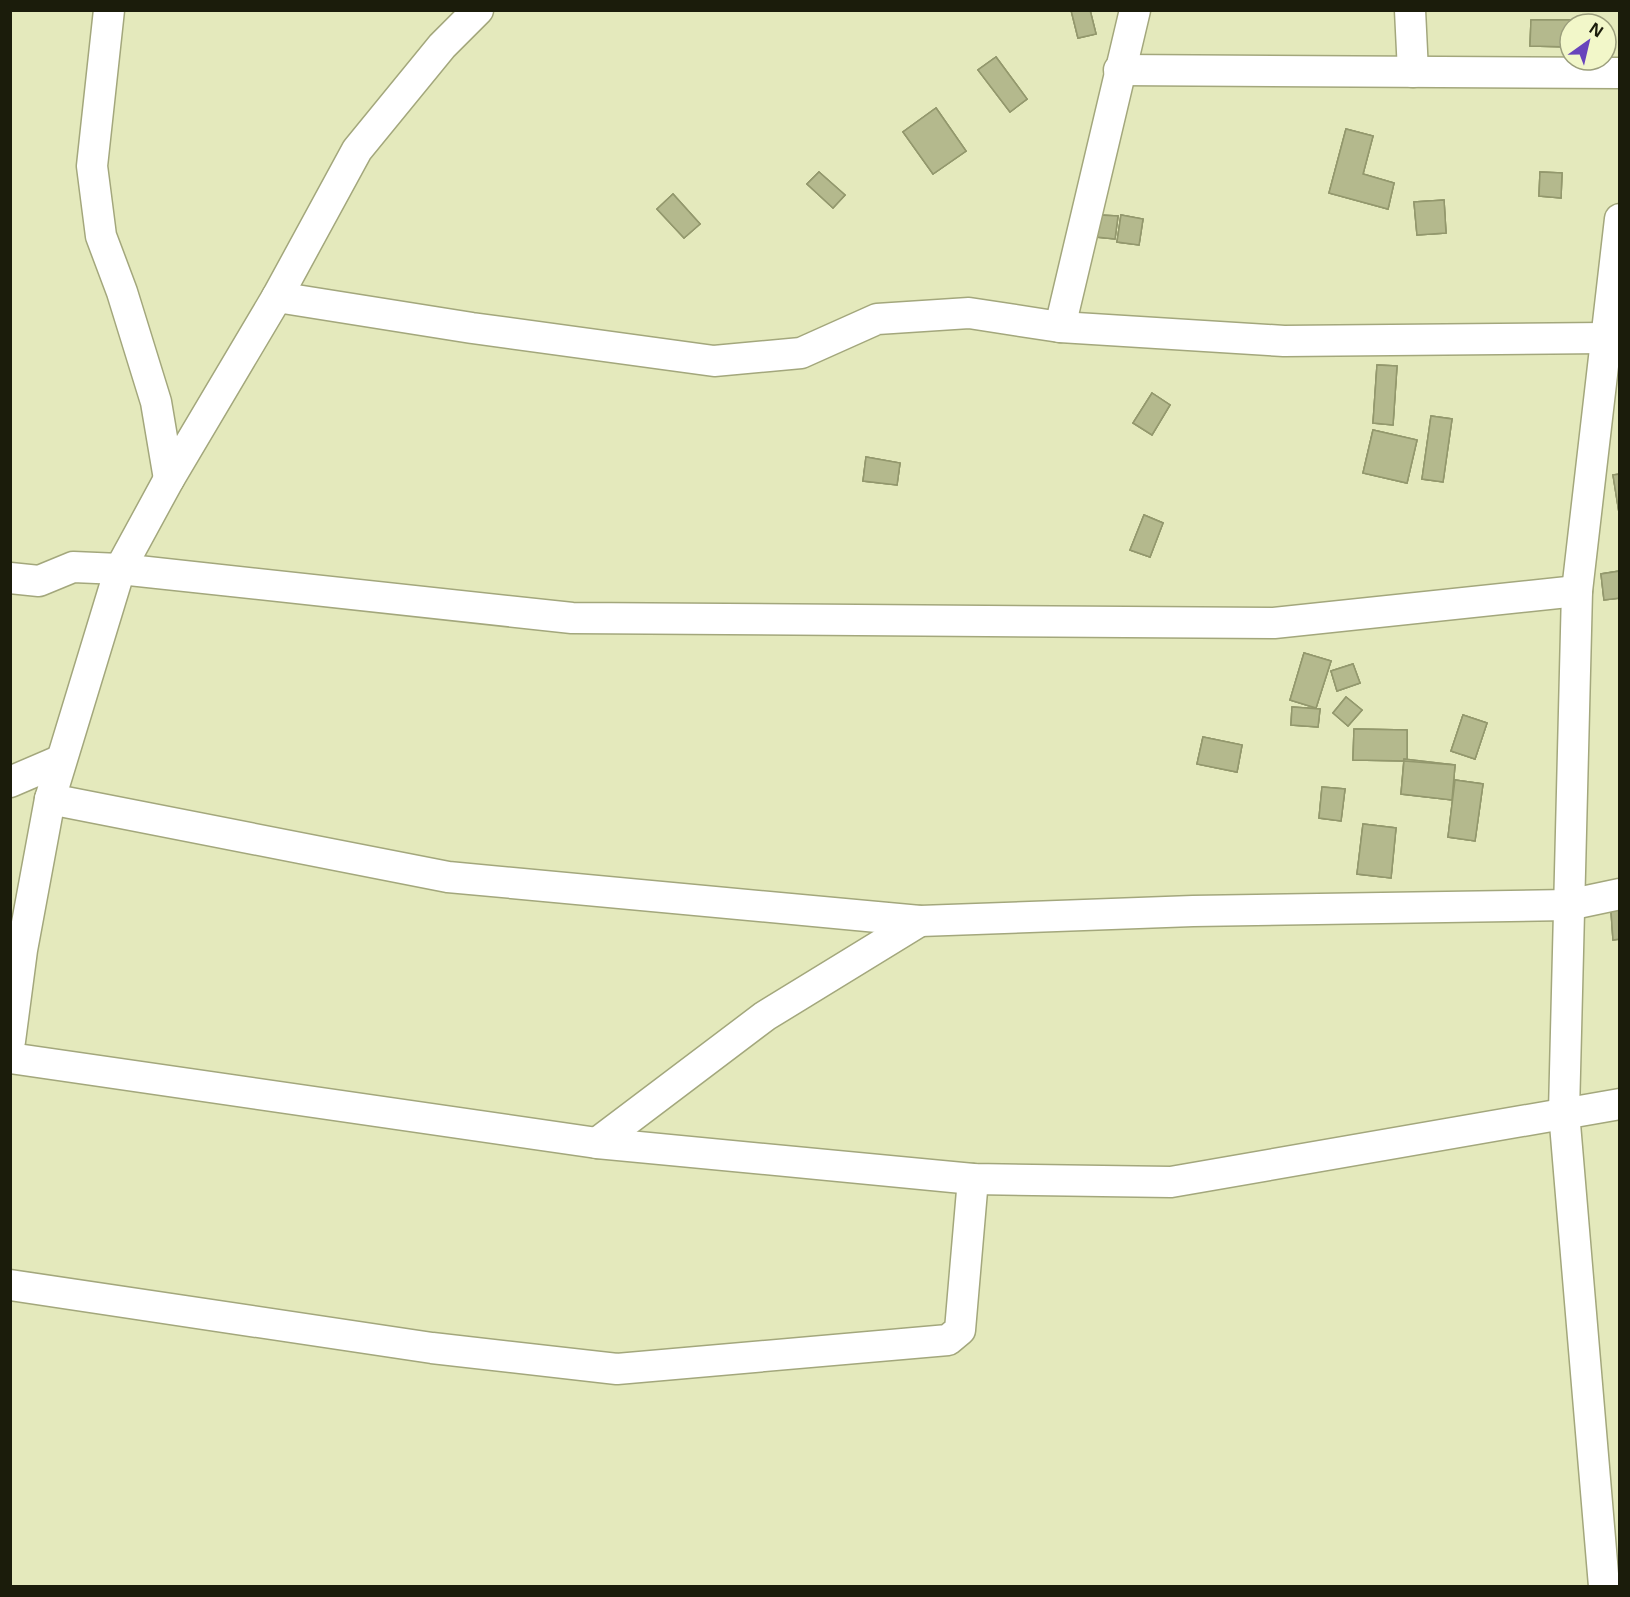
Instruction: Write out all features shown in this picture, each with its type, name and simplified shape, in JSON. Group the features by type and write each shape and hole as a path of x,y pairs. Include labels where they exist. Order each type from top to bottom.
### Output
{"street":[{"path":"109,10 92,166 101,236 122,292 156,402 170,479"},
{"path":"10,1041 22,950 50,799 120,569 277,297 357,150 442,46 478,10"},
{"path":"1060,327 1134,10"},
{"path":"1410,10 1413,72"},
{"path":"1119,70 1620,73"},
{"path":"1604,1587 1609,1492 1564,1112 1577,591 1605,338 1616,294 1620,219"},
{"path":"277,297 472,328 714,361 801,353 877,319 969,314 1060,327 1284,341 1605,338"},
{"path":"10,578 39,581 73,567 120,569 572,618 1274,623 1577,591"},
{"path":"10,782 60,761"},
{"path":"50,799 448,877 920,921 1193,911 1568,905 1620,894"},
{"path":"597,1143 765,1016 920,921"},
{"path":"10,1058 597,1143 973,1179 1171,1182 1620,1104"},
{"path":"10,1285 432,1348 617,1370 948,1340 960,1330 973,1179"}],"building":[{"path":"1071,10 1090,10 1096,34 1078,38"},
{"path":"1071,10 1090,10 1096,34 1078,38"},
{"path":"1071,10 1090,10 1096,34 1078,38"},
{"path":"1531,20 1558,20 1558,47 1530,46"},
{"path":"1531,20 1558,20 1558,47 1530,46"},
{"path":"1531,20 1558,20 1558,47 1530,46"},
{"path":"996,57 1027,99 1010,112 978,70"},
{"path":"996,57 1027,99 1010,112 978,70"},
{"path":"996,57 1027,99 1010,112 978,70"},
{"path":"936,108 966,151 933,174 903,132"},
{"path":"936,108 966,151 933,174 903,132"},
{"path":"936,108 966,151 933,174 903,132"},
{"path":"1346,129 1373,136 1363,174 1394,183 1388,209 1329,193"},
{"path":"1346,129 1373,136 1363,174 1394,183 1388,209 1329,193"},
{"path":"1346,129 1373,136 1363,174 1394,183 1388,209 1329,193"},
{"path":"819,172 845,195 833,208 807,184"},
{"path":"819,172 845,195 833,208 807,184"},
{"path":"819,172 845,195 833,208 807,184"},
{"path":"1540,172 1562,173 1561,198 1539,196"},
{"path":"1540,172 1562,173 1561,198 1539,196"},
{"path":"1540,172 1562,173 1561,198 1539,196"},
{"path":"673,194 700,224 684,238 657,209"},
{"path":"673,194 700,224 684,238 657,209"},
{"path":"673,194 700,224 684,238 657,209"},
{"path":"1444,200 1446,233 1417,235 1414,202"},
{"path":"1444,200 1446,233 1417,235 1414,202"},
{"path":"1444,200 1446,233 1417,235 1414,202"},
{"path":"1099,215 1118,216 1115,239 1096,237"},
{"path":"1099,215 1118,216 1115,239 1096,237"},
{"path":"1099,215 1118,216 1115,239 1096,237"},
{"path":"1121,215 1143,219 1139,245 1117,242"},
{"path":"1121,215 1143,219 1139,245 1117,242"},
{"path":"1121,215 1143,219 1139,245 1117,242"},
{"path":"1377,365 1397,366 1393,425 1373,423"},
{"path":"1377,365 1397,366 1393,425 1373,423"},
{"path":"1377,365 1397,366 1393,425 1373,423"},
{"path":"1152,393 1170,405 1152,435 1133,423"},
{"path":"1152,393 1170,405 1152,435 1133,423"},
{"path":"1152,393 1170,405 1152,435 1133,423"},
{"path":"1431,416 1452,419 1443,482 1422,479"},
{"path":"1431,416 1452,419 1443,482 1422,479"},
{"path":"1431,416 1452,419 1443,482 1422,479"},
{"path":"1373,430 1417,440 1407,483 1363,473"},
{"path":"1373,430 1417,440 1407,483 1363,473"},
{"path":"1373,430 1417,440 1407,483 1363,473"},
{"path":"866,457 900,463 897,485 863,481"},
{"path":"866,457 900,463 897,485 863,481"},
{"path":"866,457 900,463 897,485 863,481"},
{"path":"1620,474 1620,519 1613,475"},
{"path":"1620,474 1620,519 1613,475"},
{"path":"1620,474 1620,519 1613,475"},
{"path":"1144,515 1163,523 1150,557 1130,550"},
{"path":"1144,515 1163,523 1150,557 1130,550"},
{"path":"1144,515 1163,523 1150,557 1130,550"},
{"path":"1620,571 1620,598 1604,600 1601,574"},
{"path":"1620,571 1620,598 1604,600 1601,574"},
{"path":"1620,571 1620,598 1604,600 1601,574"},
{"path":"1304,653 1331,661 1316,708 1290,700"},
{"path":"1304,653 1331,661 1316,708 1290,700"},
{"path":"1304,653 1331,661 1316,708 1290,700"},
{"path":"1353,664 1360,683 1337,691 1331,671"},
{"path":"1353,664 1360,683 1337,691 1331,671"},
{"path":"1353,664 1360,683 1337,691 1331,671"},
{"path":"1346,697 1362,710 1348,726 1333,713"},
{"path":"1346,697 1362,710 1348,726 1333,713"},
{"path":"1346,697 1362,710 1348,726 1333,713"},
{"path":"1292,707 1320,709 1318,727 1291,725"},
{"path":"1292,707 1320,709 1318,727 1291,725"},
{"path":"1292,707 1320,709 1318,727 1291,725"},
{"path":"1463,715 1487,723 1475,759 1451,751"},
{"path":"1463,715 1487,723 1475,759 1451,751"},
{"path":"1463,715 1487,723 1475,759 1451,751"},
{"path":"1354,729 1407,730 1407,761 1353,760"},
{"path":"1354,729 1407,730 1407,761 1353,760"},
{"path":"1354,729 1407,730 1407,761 1353,760"},
{"path":"1203,737 1242,745 1237,772 1197,764"},
{"path":"1203,737 1242,745 1237,772 1197,764"},
{"path":"1203,737 1242,745 1237,772 1197,764"},
{"path":"1404,759 1455,765 1452,800 1401,794"},
{"path":"1404,759 1455,765 1452,800 1401,794"},
{"path":"1404,761 1455,765 1452,800 1401,794"},
{"path":"1455,780 1483,784 1475,841 1448,837"},
{"path":"1455,780 1483,784 1475,841 1448,837"},
{"path":"1455,780 1483,784 1475,841 1448,837"},
{"path":"1322,787 1345,789 1341,821 1319,818"},
{"path":"1322,787 1345,789 1341,821 1319,818"},
{"path":"1322,787 1345,789 1341,821 1319,818"},
{"path":"1363,824 1396,828 1391,878 1357,874"},
{"path":"1363,824 1396,828 1391,878 1357,874"},
{"path":"1363,824 1396,828 1391,878 1357,874"},
{"path":"1620,910 1620,939 1613,940 1611,911"},
{"path":"1620,910 1620,939 1613,940 1611,911"},
{"path":"1620,910 1620,939 1613,940 1611,911"}]}
